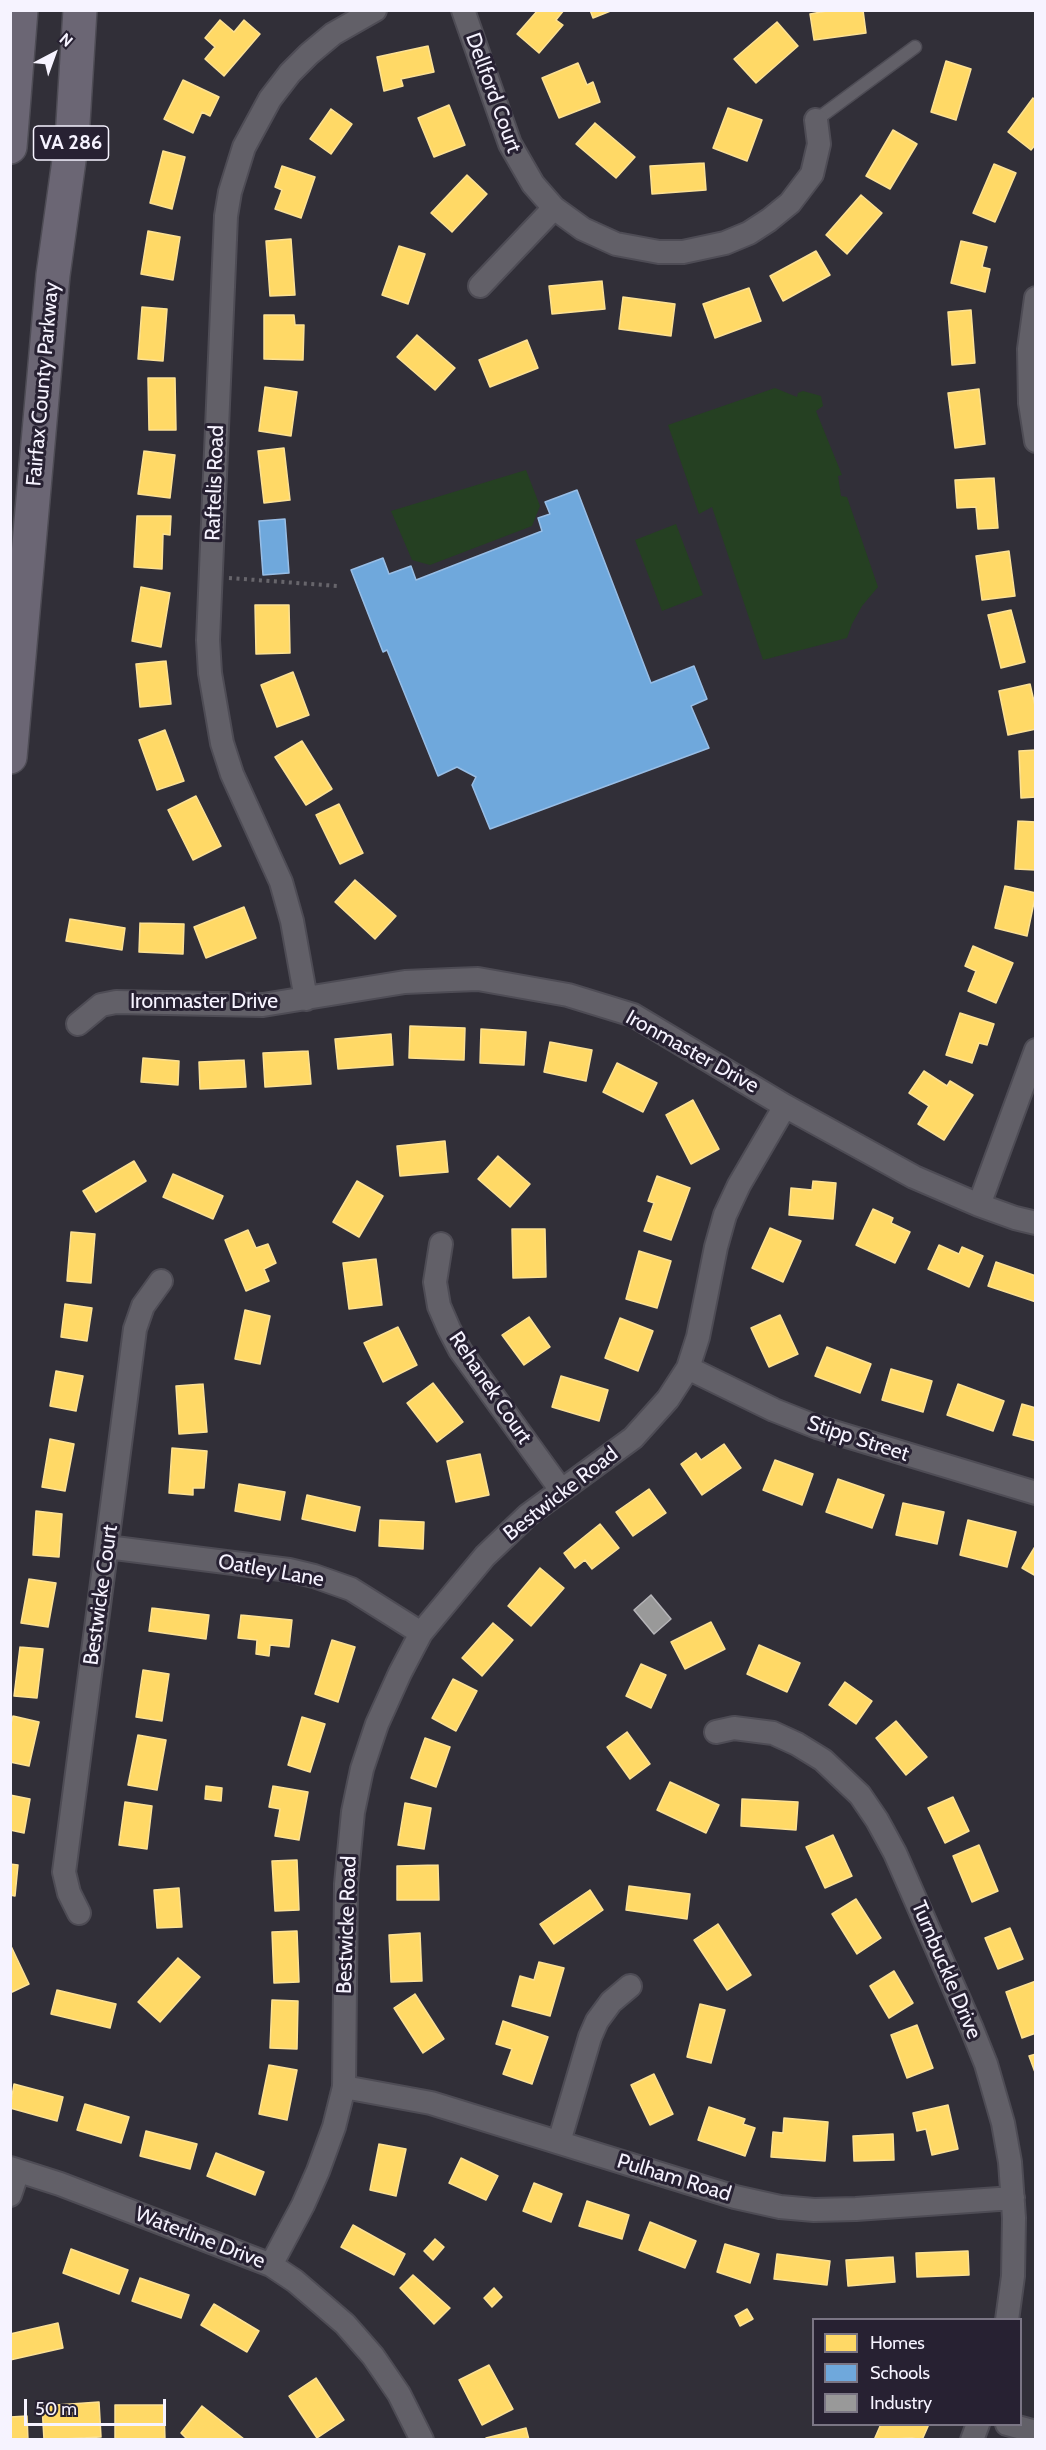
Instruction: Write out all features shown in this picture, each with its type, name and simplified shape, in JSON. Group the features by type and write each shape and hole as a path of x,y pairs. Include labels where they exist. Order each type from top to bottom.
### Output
{"highway":[{"name":"VA 286","path":"10,147 21,10"},
{"name":"Fairfax County Parkway","path":"10,758 53,275 72,139 80,10"}],"street":[{"name":"Raftelis Road","path":"306,999 281,882 232,774 222,743 210,673 208,640 226,216 236,169 254,125 270,99 290,73 333,34 375,10"},
{"name":"Dellford Court","path":"463,10 510,144 533,184 554,208 594,236 636,249 683,252 725,243 749,233 790,203 803,188 816,162 819,144 816,120"},
{"path":"480,286 554,208"},
{"path":"1035,298 1029,349 1035,441"},
{"name":"Ironmaster Drive","path":"78,1024 101,1005 116,1002 263,1005 405,982 478,979 568,995 633,1015 785,1106 914,1177 979,1205 1035,1223"},
{"path":"979,1205 1035,1050"},
{"name":"Bestwicke Road","path":"271,2265 318,2171 344,2087 346,1884 353,1812 362,1768 377,1724 421,1633 485,1556 528,1515 633,1438 668,1399 688,1368 698,1337 716,1247 725,1215 739,1185 785,1106"},
{"name":"Rehanek Court","path":"441,1244 435,1282 439,1306 449,1329 460,1350 561,1490"},
{"name":"Bestwicke Court","path":"79,1913 69,1893 64,1872 135,1329 143,1306 161,1281"},
{"name":"Stipp Street","path":"688,1368 774,1410 817,1427 1035,1493"},
{"name":"Oatley Lane","path":"107,1547 314,1576 351,1589 421,1633"},
{"name":"Turnbuckle Drive","path":"716,1732 744,1728 773,1733 823,1760 860,1795 877,1820 899,1863 986,2064 1003,2123 1010,2162 1012,2198 1013,2276 1007,2318"},
{"path":"559,2142 597,2021 611,2002 630,1986"},
{"name":"Pulham Road","path":"344,2087 431,2103 735,2197 780,2207 814,2210 856,2209 1012,2198"},
{"path":"10,2195 14,2170"},
{"name":"Waterline Drive","path":"14,2170 60,2184 271,2265 295,2281 345,2324 359,2340 399,2394 422,2439"},
{"path":"1015,2426 1035,2432"}],"lane":[{"path":"816,120 915,47"}],"path":[{"path":"211,577 338,586"}],"green space":[{"path":"775,388 797,397 798,393 803,391 821,396 823,406 816,411 842,475 838,476 841,496 847,497 878,587 862,606 847,638 763,660 712,507 699,514 668,425"},
{"path":"526,470 540,506 532,526 430,565 412,560 391,511"},
{"path":"676,524 703,595 662,611 635,540"}],"building: Homes":[{"path":"538,10 564,10 556,20 563,25 539,53 517,34"},
{"path":"590,10 613,10 593,18"},
{"path":"832,10 863,10 866,33 814,40 810,14"},
{"path":"220,20 234,32 244,20 260,34 224,76 205,59 215,47 205,38"},
{"path":"777,22 798,46 756,83 734,59"},
{"path":"428,46 434,72 401,79 403,86 384,91 377,57"},
{"path":"946,61 971,69 956,120 931,112"},
{"path":"578,63 587,85 593,82 600,102 559,118 542,78"},
{"path":"183,80 219,97 210,116 202,112 193,133 164,119"},
{"path":"1033,98 1036,100 1036,144 1031,150 1008,132"},
{"path":"449,105 465,145 434,157 418,118"},
{"path":"728,108 762,120 747,161 713,148"},
{"path":"331,109 352,124 331,154 310,139"},
{"path":"595,123 635,157 616,178 576,144"},
{"path":"893,130 917,144 890,189 866,176"},
{"path":"163,151 185,157 172,209 150,203"},
{"path":"704,163 706,190 652,194 650,166"},
{"path":"994,164 1016,173 995,222 973,213"},
{"path":"282,166 315,177 301,218 275,209 282,190 275,187"},
{"path":"467,175 487,194 452,232 431,213"},
{"path":"861,195 882,213 847,254 826,235"},
{"path":"148,231 180,237 173,280 141,274"},
{"path":"291,239 295,295 270,296 266,241"},
{"path":"961,241 987,247 982,267 990,269 985,292 951,283"},
{"path":"399,246 425,254 408,304 382,295"},
{"path":"816,251 830,275 783,301 770,276"},
{"path":"602,281 605,309 552,314 549,286"},
{"path":"749,288 761,321 715,338 703,304"},
{"path":"623,297 675,304 671,336 619,329"},
{"path":"142,307 167,309 163,361 138,359"},
{"path":"971,310 975,363 952,365 948,312"},
{"path":"264,315 294,315 295,325 304,325 303,360 264,359"},
{"path":"417,335 455,368 435,390 397,357"},
{"path":"527,340 538,368 490,387 479,360"},
{"path":"148,378 175,378 176,430 149,430"},
{"path":"265,387 297,392 291,436 259,431"},
{"path":"979,389 985,444 955,448 948,393"},
{"path":"284,448 290,500 264,503 258,451"},
{"path":"144,451 175,455 170,498 138,494"},
{"path":"994,478 998,528 978,529 976,507 957,508 955,480"},
{"path":"137,516 171,516 170,535 163,534 162,569 134,567"},
{"path":"1009,551 1015,596 982,600 976,556"},
{"path":"141,587 170,593 161,647 132,641"},
{"path":"255,605 289,605 290,653 256,654"},
{"path":"1011,610 1025,662 1001,668 988,615"},
{"path":"166,661 171,704 140,707 136,664"},
{"path":"293,672 309,715 277,727 261,685"},
{"path":"1030,684 1036,710 1036,729 1008,735 999,691"},
{"path":"165,730 184,781 157,790 139,740"},
{"path":"302,741 332,789 306,805 275,757"},
{"path":"1036,750 1036,797 1021,798 1019,751"},
{"path":"196,796 221,846 193,860 168,810"},
{"path":"339,804 363,853 340,864 316,815"},
{"path":"1018,821 1036,822 1036,870 1015,869"},
{"path":"355,880 396,916 375,939 335,902"},
{"path":"1005,886 1036,893 1027,936 995,928"},
{"path":"244,907 256,938 206,958 194,927"},
{"path":"70,919 125,928 122,950 66,941"},
{"path":"140,923 184,924 183,954 139,952"},
{"path":"973,946 1013,963 996,1003 968,991 976,971 965,966"},
{"path":"960,1013 994,1024 987,1045 979,1043 972,1063 946,1055"},
{"path":"410,1026 465,1028 464,1060 409,1058"},
{"path":"481,1029 526,1032 524,1065 480,1063"},
{"path":"391,1034 393,1065 338,1069 335,1039"},
{"path":"550,1042 592,1050 586,1081 544,1072"},
{"path":"308,1051 311,1084 265,1087 263,1053"},
{"path":"143,1058 179,1061 178,1085 141,1082"},
{"path":"244,1060 246,1087 200,1089 199,1062"},
{"path":"617,1063 657,1083 643,1112 603,1092"},
{"path":"924,1071 947,1086 950,1081 973,1095 944,1140 918,1124 929,1106 909,1093"},
{"path":"693,1100 719,1149 691,1164 666,1115"},
{"path":"445,1141 448,1172 400,1176 397,1146"},
{"path":"498,1156 530,1184 510,1207 478,1179"},
{"path":"134,1161 146,1181 96,1212 83,1191"},
{"path":"173,1174 223,1196 213,1219 163,1197"},
{"path":"657,1176 690,1188 671,1240 644,1231 654,1203 648,1201"},
{"path":"357,1181 383,1196 359,1237 333,1222"},
{"path":"813,1181 836,1183 833,1219 789,1215 791,1188 812,1190"},
{"path":"873,1209 893,1218 891,1223 910,1232 895,1263 856,1245"},
{"path":"770,1228 801,1241 783,1282 752,1268"},
{"path":"512,1229 545,1229 546,1277 513,1278"},
{"path":"248,1230 256,1248 268,1244 276,1263 264,1269 269,1281 246,1291 225,1240"},
{"path":"71,1232 95,1234 91,1283 67,1281"},
{"path":"939,1245 959,1254 962,1247 983,1256 969,1287 928,1269"},
{"path":"639,1251 671,1261 657,1308 626,1299"},
{"path":"376,1259 382,1305 349,1309 343,1263"},
{"path":"996,1262 1036,1276 1036,1302 988,1286"},
{"path":"65,1304 92,1308 87,1341 61,1337"},
{"path":"245,1310 270,1316 260,1364 235,1359"},
{"path":"780,1315 798,1354 769,1367 751,1328"},
{"path":"529,1317 550,1347 524,1365 502,1335"},
{"path":"620,1318 653,1331 638,1371 605,1358"},
{"path":"398,1327 417,1365 383,1382 364,1343"},
{"path":"827,1347 871,1364 860,1393 815,1376"},
{"path":"891,1369 932,1381 923,1412 882,1400"},
{"path":"56,1371 83,1376 76,1411 50,1406"},
{"path":"561,1376 608,1390 599,1421 552,1407"},
{"path":"433,1383 463,1422 437,1442 407,1403"},
{"path":"203,1384 207,1432 179,1434 176,1386"},
{"path":"958,1384 1004,1401 993,1431 947,1415"},
{"path":"1022,1404 1036,1408 1036,1441 1013,1435"},
{"path":"50,1439 74,1444 65,1491 42,1487"},
{"path":"724,1444 741,1468 702,1495 681,1464 696,1453 701,1460"},
{"path":"172,1448 207,1451 204,1488 193,1488 193,1495 169,1493"},
{"path":"480,1454 489,1495 456,1502 447,1461"},
{"path":"775,1460 813,1474 802,1505 763,1490"},
{"path":"838,1479 884,1495 872,1528 826,1512"},
{"path":"239,1484 285,1492 280,1520 235,1511"},
{"path":"649,1489 666,1513 633,1536 616,1512"},
{"path":"307,1495 360,1507 355,1531 302,1519"},
{"path":"903,1503 944,1512 937,1544 896,1535"},
{"path":"36,1511 62,1514 59,1557 33,1555"},
{"path":"380,1520 424,1522 423,1549 379,1546"},
{"path":"968,1520 1016,1532 1007,1567 960,1555"},
{"path":"600,1524 619,1548 592,1569 585,1560 575,1568 564,1553"},
{"path":"1036,1545 1036,1576 1022,1568"},
{"path":"540,1568 564,1588 531,1626 508,1606"},
{"path":"29,1579 56,1583 48,1627 21,1623"},
{"path":"152,1608 209,1615 206,1639 149,1631"},
{"path":"241,1615 292,1620 289,1647 270,1645 269,1656 256,1654 257,1640 238,1638"},
{"path":"711,1622 725,1649 685,1669 671,1642"},
{"path":"493,1623 513,1640 482,1676 462,1658"},
{"path":"332,1640 355,1647 338,1702 315,1694"},
{"path":"759,1645 800,1663 787,1692 747,1674"},
{"path":"20,1647 43,1649 37,1698 14,1696"},
{"path":"641,1664 666,1675 651,1708 626,1696"},
{"path":"143,1670 169,1674 162,1721 136,1717"},
{"path":"453,1679 477,1691 456,1731 432,1718"},
{"path":"845,1682 872,1701 856,1724 829,1705"},
{"path":"13,1716 39,1722 29,1766 10,1762 10,1727"},
{"path":"302,1717 325,1724 310,1772 288,1765"},
{"path":"896,1721 927,1757 906,1775 876,1738"},
{"path":"627,1732 650,1764 630,1779 607,1747"},
{"path":"138,1735 166,1740 157,1790 128,1785"},
{"path":"425,1738 450,1747 436,1787 411,1778"},
{"path":"670,1782 719,1805 706,1833 657,1810"},
{"path":"206,1786 222,1788 221,1801 205,1799"},
{"path":"273,1786 308,1792 299,1840 275,1836 280,1809 269,1807"},
{"path":"10,1795 30,1799 24,1833 10,1830"},
{"path":"953,1797 969,1831 945,1843 928,1808"},
{"path":"742,1799 798,1802 796,1830 741,1826"},
{"path":"125,1802 152,1806 147,1849 119,1845"},
{"path":"405,1803 431,1808 424,1849 398,1845"},
{"path":"833,1835 852,1876 825,1888 806,1847"},
{"path":"979,1845 998,1891 972,1902 953,1856"},
{"path":"297,1860 299,1910 275,1911 272,1861"},
{"path":"10,1864 18,1865 15,1896 10,1895"},
{"path":"438,1865 439,1900 397,1900 397,1866"},
{"path":"629,1886 690,1894 687,1919 626,1910"},
{"path":"179,1888 182,1927 157,1928 154,1890"},
{"path":"590,1890 603,1910 554,1944 540,1924"},
{"path":"856,1899 881,1938 857,1954 832,1914"},
{"path":"718,1924 751,1975 727,1990 694,1940"},
{"path":"1010,1928 1023,1959 998,1969 985,1938"},
{"path":"297,1931 299,1982 274,1983 272,1932"},
{"path":"420,1933 422,1981 391,1982 389,1935"},
{"path":"10,1944 29,1984 10,1993"},
{"path":"178,1958 200,1977 160,2022 138,2002"},
{"path":"539,1962 564,1968 550,2016 512,2006 520,1976 534,1980"},
{"path":"894,1971 913,2003 889,2018 870,1986"},
{"path":"1036,1981 1036,2033 1022,2038 1006,1992"},
{"path":"57,1990 116,2004 110,2028 51,2014"},
{"path":"415,1994 444,2039 423,2053 394,2008"},
{"path":"272,2000 298,2001 297,2049 270,2048"},
{"path":"700,2004 725,2010 711,2063 687,2057"},
{"path":"503,2021 548,2037 532,2084 503,2074 512,2049 496,2044"},
{"path":"917,2025 933,2068 907,2078 891,2035"},
{"path":"1036,2054 1036,2075 1029,2056"},
{"path":"269,2065 297,2070 287,2120 259,2114"},
{"path":"654,2074 673,2114 650,2125 631,2085"},
{"path":"14,2084 63,2097 57,2121 10,2108"},
{"path":"85,2104 129,2117 121,2143 77,2130"},
{"path":"948,2105 958,2149 932,2155 926,2129 917,2131 913,2113"},
{"path":"709,2107 745,2119 743,2124 755,2128 745,2156 698,2140"},
{"path":"784,2118 828,2122 825,2161 771,2157 773,2132 783,2133"},
{"path":"146,2131 197,2144 190,2169 140,2156"},
{"path":"893,2134 894,2160 854,2161 853,2136"},
{"path":"379,2144 406,2149 396,2196 370,2190"},
{"path":"216,2153 264,2172 255,2195 207,2176"},
{"path":"461,2158 498,2176 486,2200 449,2183"},
{"path":"534,2183 562,2194 551,2222 523,2211"},
{"path":"587,2201 629,2215 622,2239 579,2226"},
{"path":"650,2222 696,2241 685,2268 639,2250"},
{"path":"353,2225 405,2254 394,2275 341,2247"},
{"path":"435,2239 444,2247 433,2260 424,2251"},
{"path":"725,2244 759,2254 750,2283 717,2272"},
{"path":"71,2249 128,2270 119,2294 63,2273"},
{"path":"968,2251 969,2275 917,2277 916,2253"},
{"path":"777,2254 830,2261 827,2285 774,2279"},
{"path":"893,2257 895,2282 848,2286 846,2260"},
{"path":"413,2275 450,2308 434,2324 400,2288"},
{"path":"140,2278 189,2295 181,2318 132,2301"},
{"path":"494,2288 502,2297 492,2307 484,2298"},
{"path":"214,2304 259,2331 247,2352 201,2325"},
{"path":"747,2309 753,2319 740,2326 735,2316"},
{"path":"58,2323 63,2348 10,2360 10,2334"},
{"path":"489,2365 513,2409 482,2425 459,2380"},
{"path":"316,2378 344,2420 317,2438 289,2396"},
{"path":"99,2402 101,2437 44,2440 42,2406"},
{"path":"115,2405 164,2405 165,2440 115,2440"},
{"path":"202,2406 244,2440 188,2440 181,2433"},
{"path":"27,2416 28,2440 10,2440 10,2417"},
{"path":"880,2426 928,2426 922,2440 912,2438 874,2440"},
{"path":"526,2428 529,2440 486,2440 486,2438"}],"building: Schools":[{"path":"577,490 651,683 694,666 707,699 691,706 709,748 490,829 472,785 476,777 457,767 438,776 387,650 383,652 351,570 383,558 389,574 411,566 416,580 542,531 538,518 550,514 545,502"},
{"path":"285,519 289,573 263,575 259,521"}],"building: Industry":[{"path":"651,1595 671,1619 654,1634 634,1610"}]}
